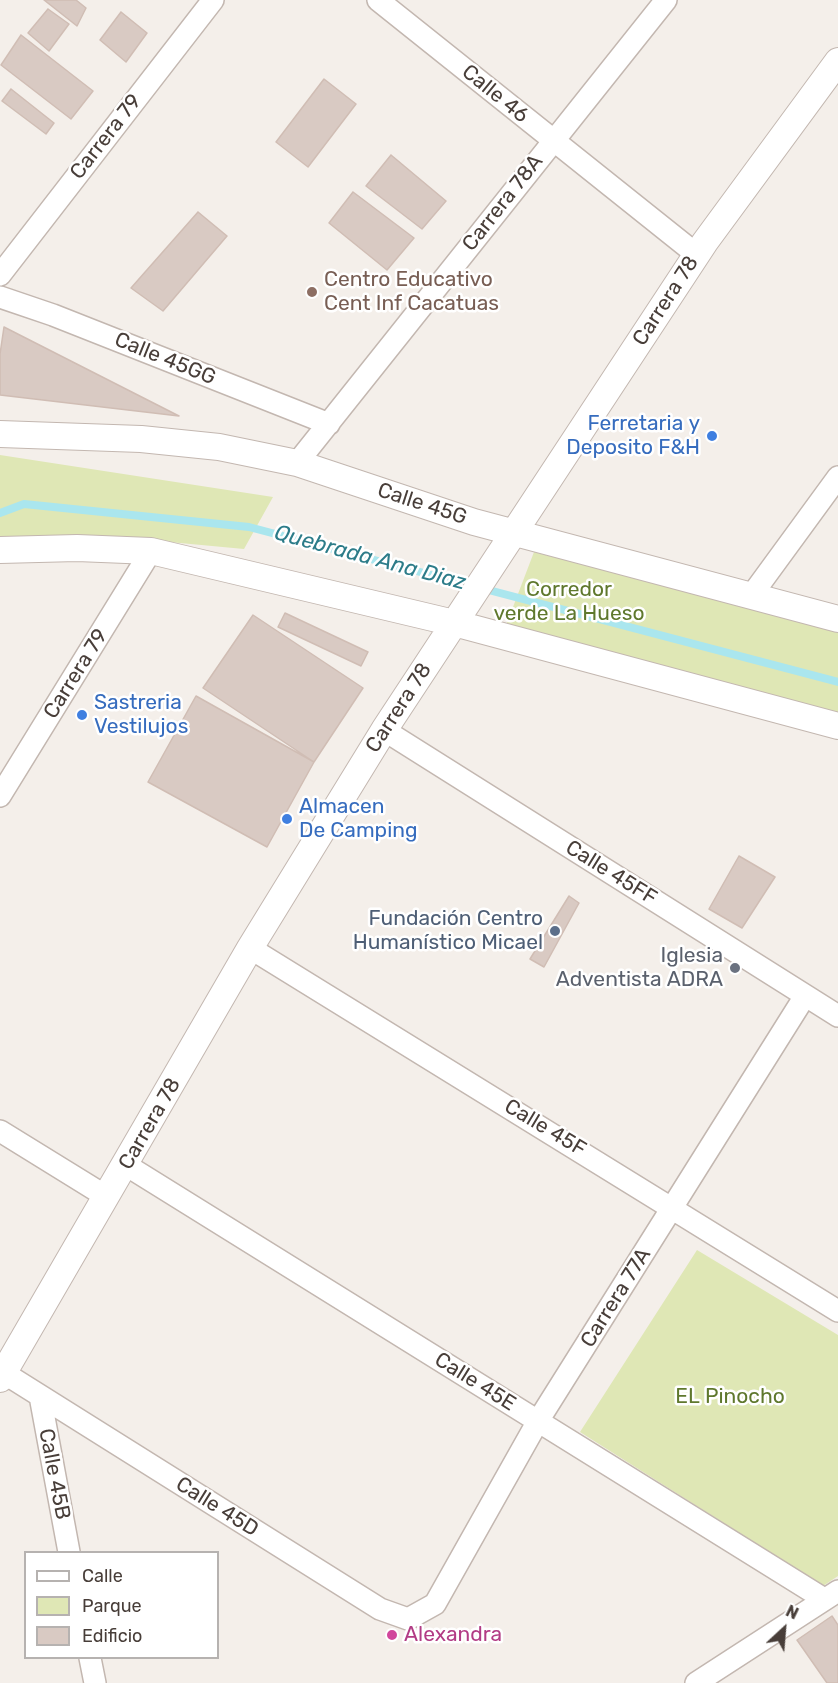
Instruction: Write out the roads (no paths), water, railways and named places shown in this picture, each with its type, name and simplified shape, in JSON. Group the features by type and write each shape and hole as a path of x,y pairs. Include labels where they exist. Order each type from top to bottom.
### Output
{"street":[{"name":"Carrera 79","path":"0,275 213,0"},
{"name":"Calle 46","path":"378,0 696,254"},
{"name":"Carrera 78A","path":"297,463 666,0"},
{"name":"Carrera 78","path":"2,1376 250,948 384,730 454,623 463,598 489,559 513,533 696,254 838,61"},
{"name":"Calle 45GG","path":"0,297 53,315 329,424"},
{"name":"Calle 45G","path":"0,434 152,440 219,447 297,463 474,522 838,619"},
{"path":"751,596 838,477"},
{"path":"474,522 482,531 489,559"},
{"path":"0,550 77,548 151,551 454,623 838,726"},
{"name":"Carrera 79","path":"0,796 151,551"},
{"path":"420,615 442,611 463,598"},
{"name":"Calle 45FF","path":"384,730 838,1016"},
{"name":"Calle 45F","path":"250,948 674,1207 838,1311"},
{"name":"Carrera 77A","path":"435,1604 538,1421 805,996"},
{"path":"0,1131 107,1197"},
{"name":"Calle 45E","path":"126,1165 538,1421 831,1595"},
{"name":"Calle 45D","path":"2,1376 40,1395 380,1609 408,1619 435,1604"},
{"name":"Calle 45B","path":"40,1395 69,1551"},
{"path":"696,1683 831,1595"}],"waterway":[{"name":"Quebrada Ana Diaz","path":"0,513 24,504 249,527 838,682"}],"place":[{"name":"Centro Educativo Cent Inf Cacatuas","path":"312,292"},
{"name":"Ferretaria y Deposito F&H","path":"712,436"},
{"name":"Sastreria Vestilujos","path":"82,715"},
{"name":"Almacen De Camping","path":"287,819"},
{"name":"Fundación Centro Humanístico Micael","path":"555,931"},
{"name":"Iglesia Adventista ADRA","path":"735,968"},
{"name":"Alexandra","path":"392,1635"}],"park label":[{"name":"Corredor verde La Hueso","path":"569,602"},
{"name":"EL Pinocho","path":"730,1397"}]}
